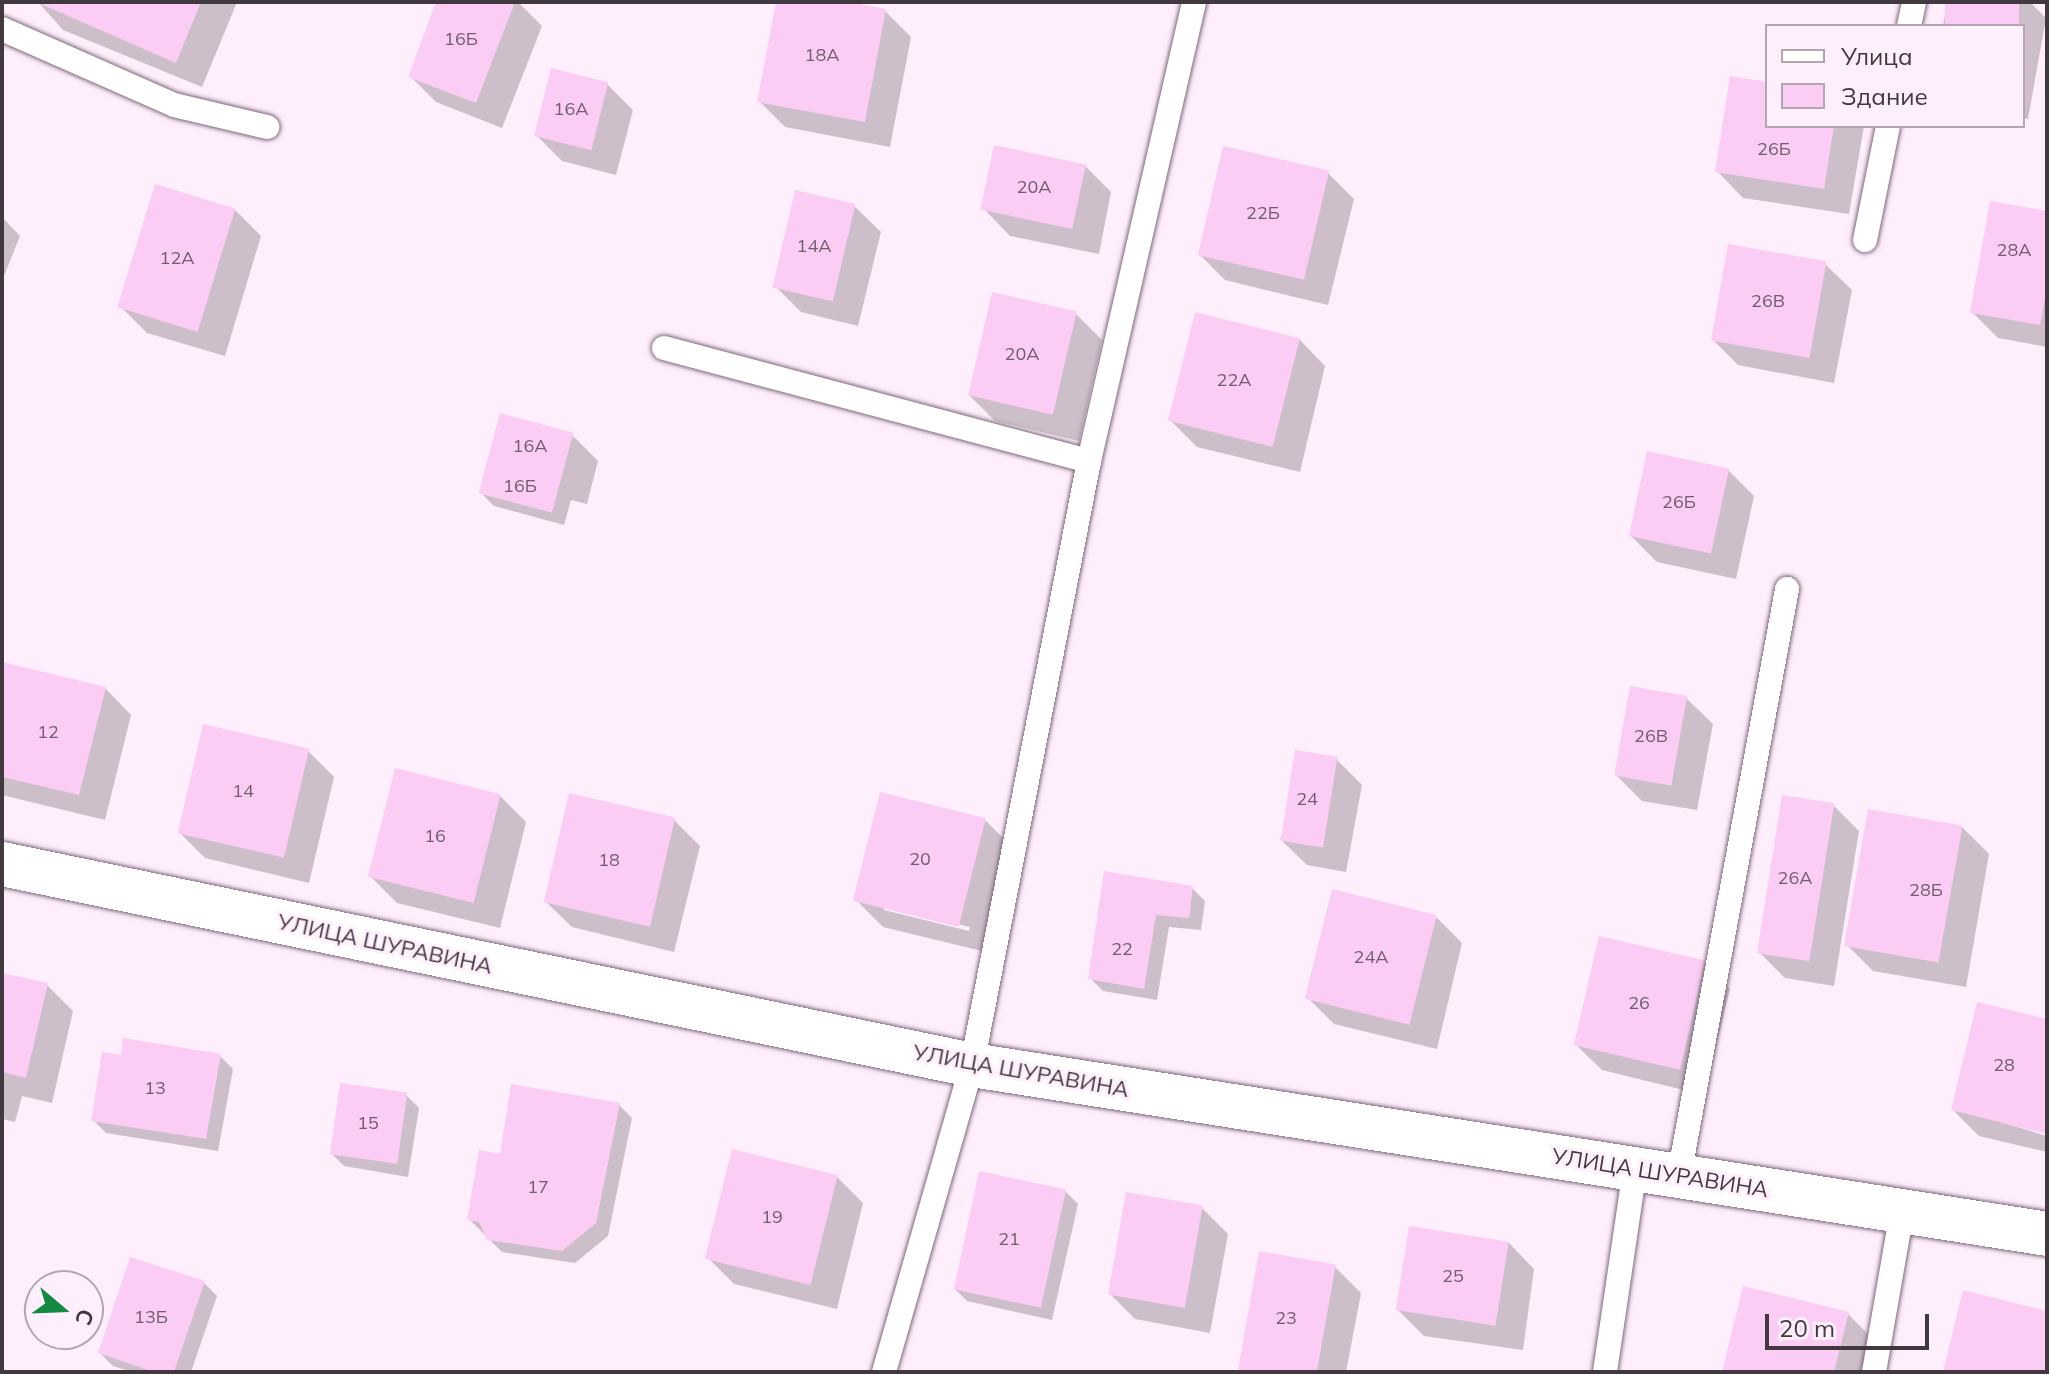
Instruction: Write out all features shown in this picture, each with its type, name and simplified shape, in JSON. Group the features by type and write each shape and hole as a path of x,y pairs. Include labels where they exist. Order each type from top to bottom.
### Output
{"street":[{"name":"УЛИЦА ШУРАВИНА","path":"2,864 972,1065 2047,1234"}],"lane":[{"path":"884,1372 972,1065 1089,461 1194,2"},
{"path":"1909,24 1914,2"},
{"path":"2,29 174,105 267,127"},
{"path":"1865,240 1888,128"},
{"path":"664,348 1089,461"},
{"path":"1679,1176 1787,589"},
{"path":"1605,1372 1635,1169"},
{"path":"1874,1372 1902,1211"}],"building":[{"path":"36,2 201,2 176,63"},
{"path":"436,2 515,2 476,103 408,77"},
{"path":"776,2 849,2 886,9 865,122 757,102"},
{"path":"1945,2 2019,2 2019,24 1945,24"},
{"path":"551,68 608,82 591,150 534,136"},
{"path":"1730,76 1765,82 1765,128 1834,128 1824,189 1715,172"},
{"path":"994,145 1086,165 1072,229 980,210"},
{"path":"1223,146 1329,171 1304,280 1198,255"},
{"path":"155,184 235,209 198,332 117,307"},
{"path":"795,190 855,204 833,301 773,287"},
{"path":"1990,201 2047,211 2047,288 2040,325 1970,313"},
{"path":"1728,244 1826,261 1809,358 1711,341"},
{"path":"992,292 1077,312 1053,415 968,395"},
{"path":"1195,312 1300,338 1273,447 1168,421"},
{"path":"500,413 573,433 552,513 479,493"},
{"path":"1647,451 1729,468 1711,554 1629,536"},
{"path":"2,662 106,687 79,795 2,777"},
{"path":"1630,686 1687,696 1671,786 1614,776"},
{"path":"203,724 309,749 284,858 178,833"},
{"path":"1295,750 1337,757 1323,848 1281,841"},
{"path":"395,768 501,794 474,903 368,877"},
{"path":"880,792 986,818 959,927 853,901"},
{"path":"569,793 675,818 650,927 544,902"},
{"path":"1782,795 1834,803 1809,961 1757,953"},
{"path":"1868,809 1963,826 1938,963 1844,946"},
{"path":"1104,871 1193,886 1189,918 1156,915 1144,989 1088,979"},
{"path":"1332,889 1437,915 1409,1025 1305,999"},
{"path":"1599,936 1705,961 1680,1070 1574,1045"},
{"path":"2,973 48,983 26,1078 2,1072"},
{"path":"1977,1002 2047,1019 2047,1134 1951,1110"},
{"path":"123,1038 221,1054 206,1139 91,1121 102,1052 121,1055"},
{"path":"340,1083 407,1092 397,1164 330,1154"},
{"path":"511,1084 620,1103 596,1223 562,1251 487,1240 479,1222 467,1220 479,1150 500,1154"},
{"path":"732,1149 838,1175 810,1285 705,1259"},
{"path":"979,1171 1066,1190 1041,1308 954,1289"},
{"path":"1126,1192 1203,1206 1185,1308 1108,1294"},
{"path":"1409,1226 1509,1242 1495,1326 1396,1310"},
{"path":"1259,1251 1336,1265 1317,1372 1238,1371"},
{"path":"130,1257 205,1281 174,1372 154,1372 98,1353 104,1350 104,1335"},
{"path":"1743,1286 1849,1312 1834,1372 1722,1372"},
{"path":"1963,1290 2047,1311 2047,1372 1943,1372"}]}
